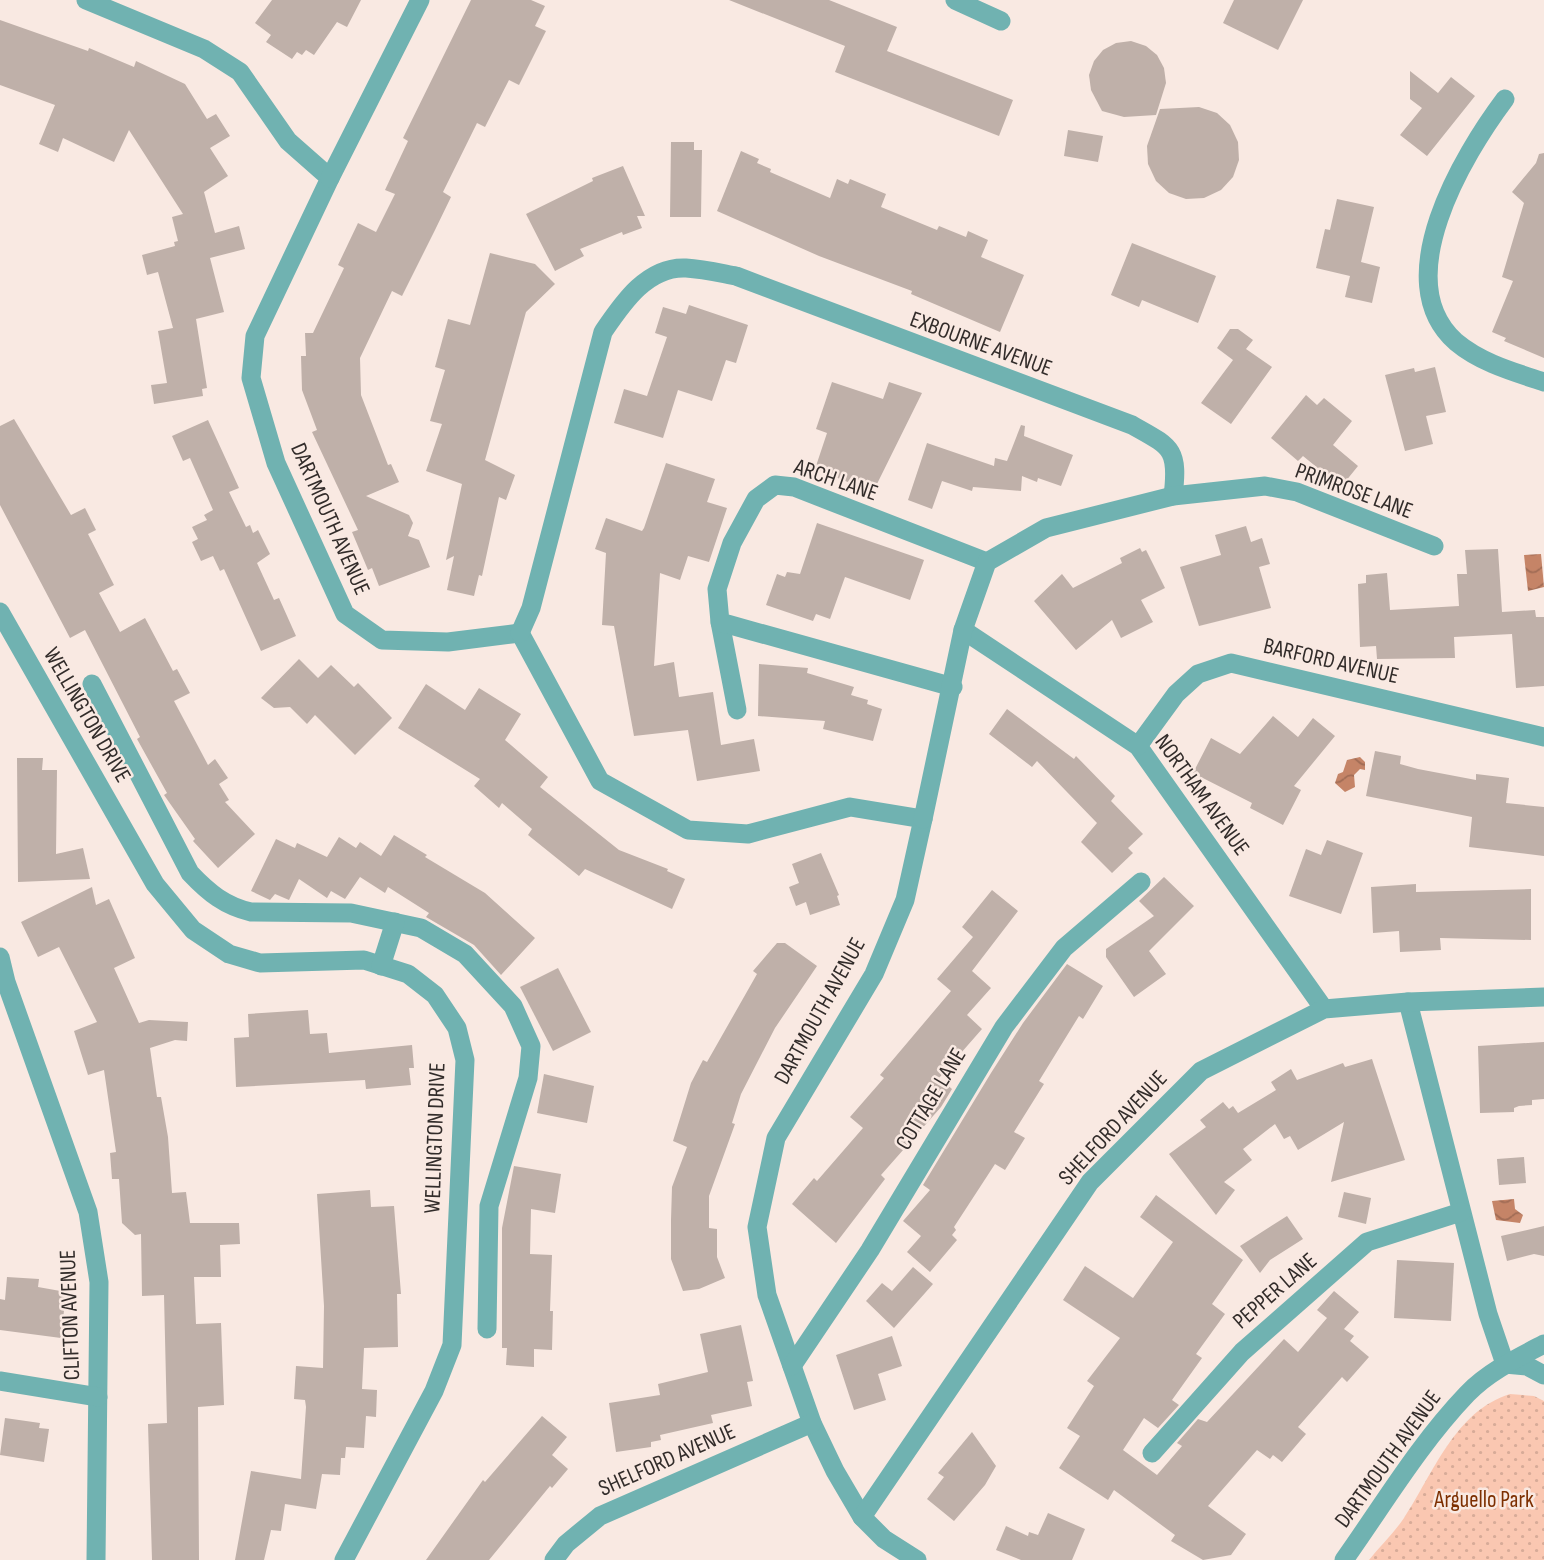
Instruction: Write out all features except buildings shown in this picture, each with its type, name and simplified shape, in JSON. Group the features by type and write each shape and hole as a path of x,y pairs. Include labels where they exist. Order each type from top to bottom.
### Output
{"street":[{"path":"86,0 204,49 240,72 288,141 330,178"},
{"name":"DARTMOUTH AVENUE","path":"420,0 330,178 255,336 251,378 276,463 345,614 382,640 448,642 520,633"},
{"path":"955,0 1001,21"},
{"path":"1505,99 1481,130 1451,187 1438,220 1428,289 1434,312 1456,342 1494,365 1544,382"},
{"name":"EXBOURNE AVENUE","path":"520,633 531,608 603,332 622,303 647,279 684,267 736,276 1132,425 1166,445 1177,466 1173,496"},
{"name":"ARCH LANE","path":"737,710 720,622 718,589 732,543 756,499 775,485 794,487 987,562"},
{"name":"PRIMROSE LANE","path":"1173,496 1265,486 1297,492 1434,547"},
{"path":"520,633 600,781 688,831 748,834 850,807 923,818 963,630 987,562 1046,528 1173,496"},
{"name":"WELLINGTON DRIVE","path":"0,612 155,884 193,930 229,954 260,963 364,960 408,974 435,995 457,1028 465,1060 452,1345 434,1391 344,1560"},
{"path":"720,622 953,687"},
{"name":"NORTHAM AVENUE","path":"963,630 1138,746 1324,1009"},
{"name":"BARFORD AVENUE","path":"1138,746 1176,694 1198,674 1231,663 1544,737"},
{"path":"92,684 190,873 211,896 251,912 351,912 421,928 465,954 513,1006 531,1046 528,1078 489,1206 487,1329"},
{"name":"DARTMOUTH AVENUE","path":"908,1558 862,1517 835,1471 813,1423 767,1295 757,1227 776,1138 874,974 905,900 923,818"},
{"name":"COTTAGE LANE","path":"792,1366 870,1250 1004,1027 1064,948 1141,882"},
{"path":"381,966 396,922"},
{"name":"CLIFTON AVENUE","path":"0,957 6,982 88,1212 99,1282 96,1560"},
{"name":"SHELFORD AVENUE","path":"862,1517 1090,1182 1201,1071 1324,1009 1408,1002 1544,998"},
{"path":"1408,1002 1461,1212 1505,1364 1527,1366 1544,1375"},
{"name":"PEPPER LANE","path":"1152,1453 1242,1352 1367,1242 1461,1212"},
{"name":"DARTMOUTH AVENUE","path":"1344,1560 1468,1392 1505,1364 1544,1344"},
{"path":"0,1381 98,1397"},
{"name":"SHELFORD AVENUE","path":"554,1560 566,1544 600,1516 813,1423"}],"green space":[{"name":"Arguello Park","path":"1510,1394 1534,1396 1544,1401 1544,1560 1369,1560 1404,1518 1460,1429 1474,1414 1491,1402"}],"water":[{"path":"1541,554 1544,587 1528,591 1524,555"},
{"path":"1360,757 1365,762 1365,770 1360,769 1354,775 1355,787 1345,792 1335,783 1338,774 1343,772 1347,760"},
{"path":"1514,1199 1515,1209 1523,1215 1520,1223 1496,1220 1492,1201"}]}
